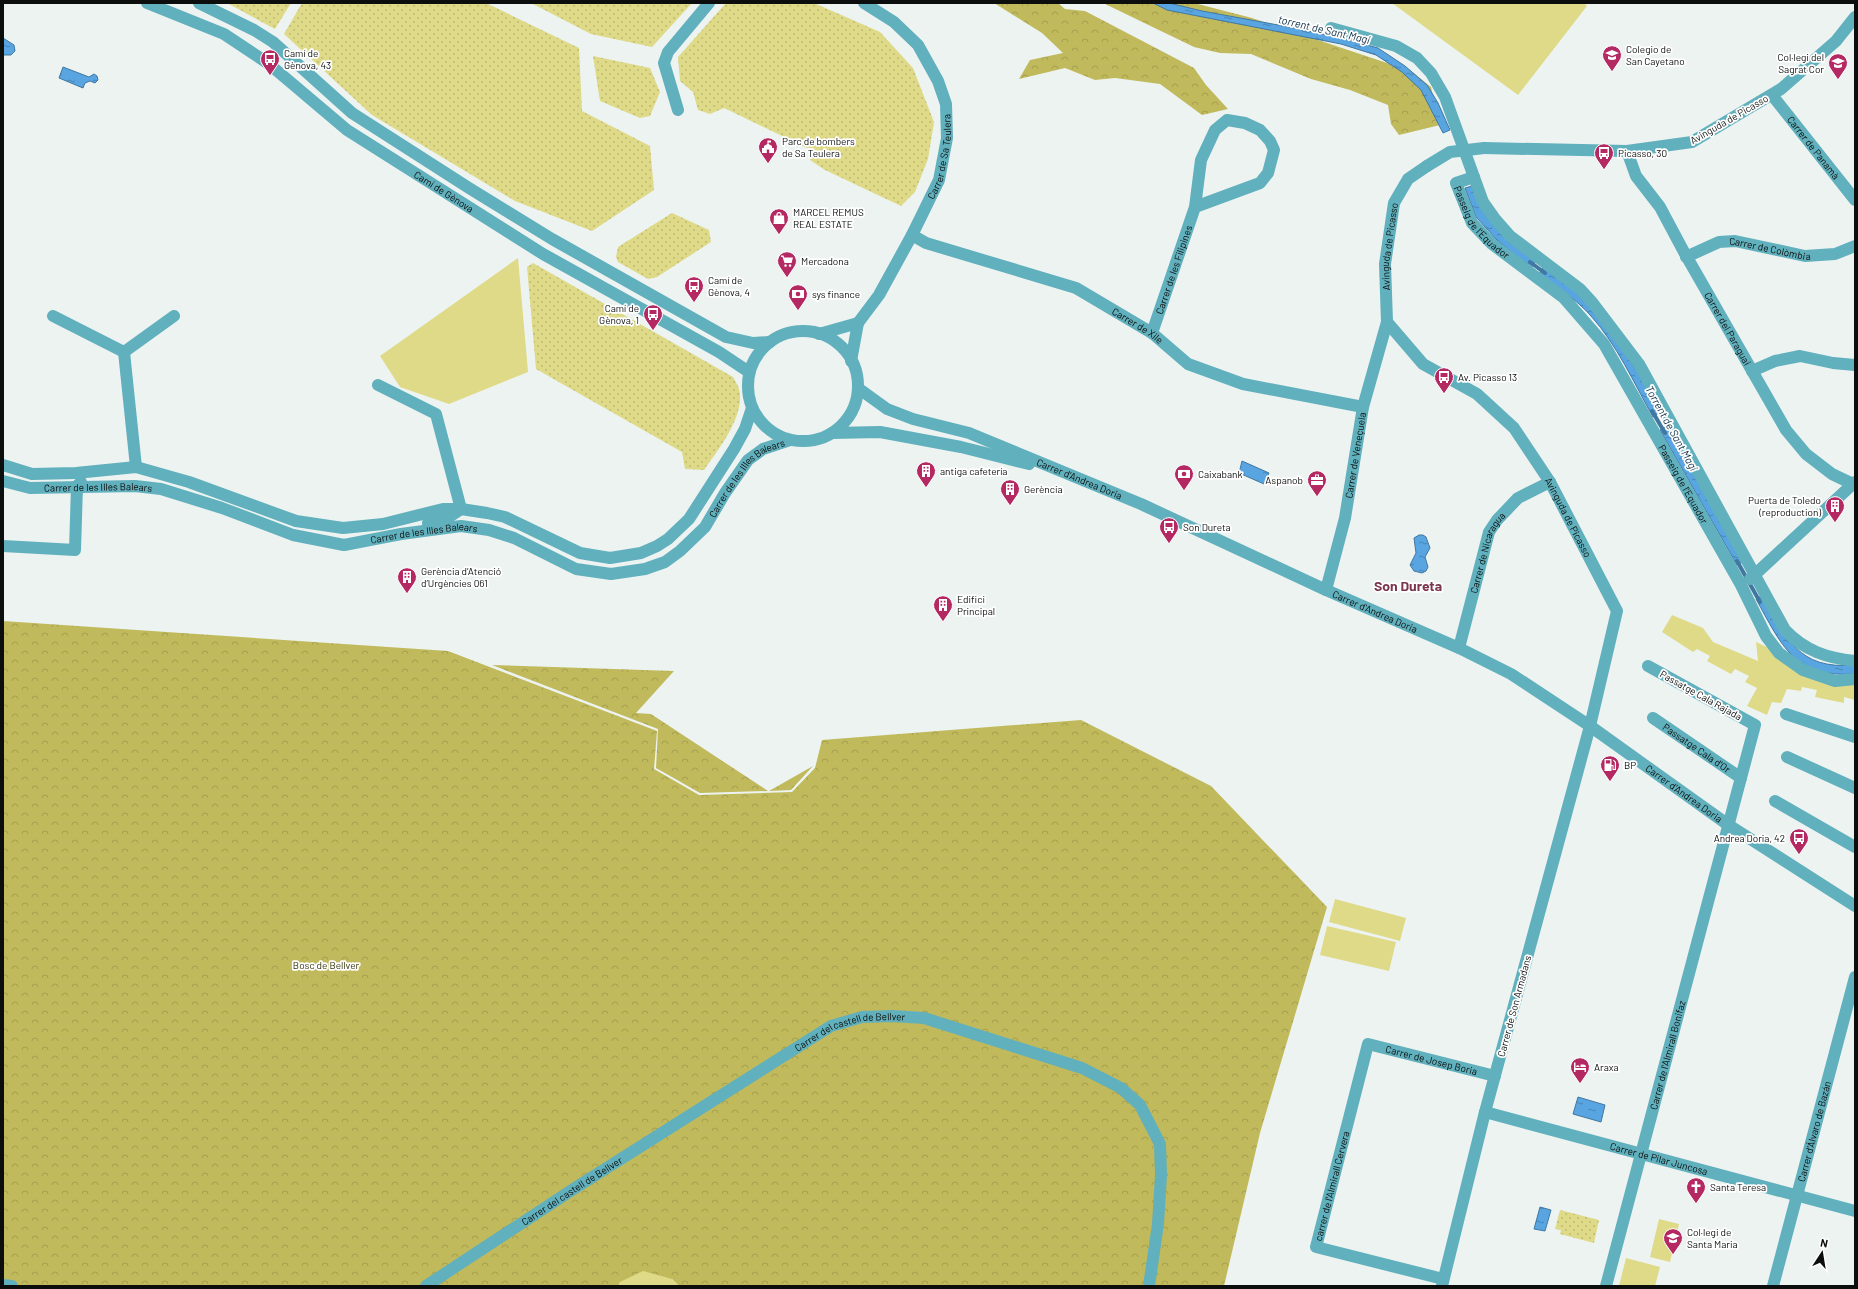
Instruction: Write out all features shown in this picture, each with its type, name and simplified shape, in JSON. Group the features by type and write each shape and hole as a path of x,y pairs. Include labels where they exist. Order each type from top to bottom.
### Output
{"street":[{"name":"Camí de Gènova","path":"147,3 224,34 269,64 347,130 543,254 719,352 749,372"},
{"name":"Camí de Gènova","path":"199,3 254,30 273,42 352,113 468,188 552,239 726,338 753,343 770,342"},
{"path":"678,110 664,63 668,52 709,3"},
{"name":"Carrer de Sa Teulera","path":"851,360 858,323 879,295 912,236 939,180 947,138 946,104 938,81 918,45 894,22 864,3"},
{"name":"Avinguda de Picasso","path":"1590,726 1617,611 1550,482 1514,428 1477,394 1423,364 1387,322 1386,264 1394,203 1408,179 1450,152 1484,148 1627,151 1692,142 1781,89 1836,41 1855,17"},
{"path":"1332,28 1396,46 1417,58 1431,73 1445,97 1474,177"},
{"name":"Carrer de Panamà","path":"1772,95 1855,200"},
{"name":"Carrer de les Filipines","path":"1152,333 1195,207 1201,160 1215,130 1227,120 1245,123 1260,130 1270,141 1274,150 1268,173 1260,184 1195,207"},
{"name":"Carrer del Paraguai","path":"1627,151 1636,176 1660,208 1686,257 1786,430 1806,454 1832,474 1854,484"},
{"name":"Passeig de l'Equador","path":"1855,661 1838,659 1810,650 1796,642 1785,630 1755,575 1660,423 1604,344 1564,298 1492,244 1472,223 1456,183 1474,177 1483,202 1494,219 1510,236 1580,289 1592,302 1639,364 1660,423 1742,584 1766,636 1779,653 1803,670 1835,680 1855,679"},
{"name":"Carrer de Xile","path":"912,236 926,243 1076,288 1152,333 1188,364 1243,384 1364,407"},
{"name":"Carrer de Colòmbia","path":"1686,257 1718,242 1735,241 1805,256 1835,254 1855,246"},
{"path":"53,316 124,352"},
{"path":"124,352 174,316"},
{"name":"Carrer de Veneçuela","path":"1326,590 1345,518 1364,407 1387,322"},
{"path":"819,334 858,323"},
{"path":"832,433 845,422 855,406 858,388 856,370 848,354 835,341 819,334 802,331 785,334 770,342 757,355 749,372 748,390 752,408 762,423 777,435 790,440 813,440 832,433 880,432 961,447 1067,473"},
{"path":"124,352 136,467 152,480 175,485 184,496"},
{"path":"1752,371 1775,361 1800,356 1833,363 1855,365"},
{"path":"378,385 436,414 461,509 479,521 507,528 514,538"},
{"name":"Carrer d'Andrea Doria","path":"858,388 887,408 913,419 969,433 1141,504 1326,590 1460,648 1511,674 1590,726 1727,824 1855,906"},
{"name":"Carrer de les Illes Balears","path":"3,465 32,474 76,474 136,467 189,482 296,521 343,528 383,524 418,514 443,509 461,509 505,517 580,554 610,558 641,553 657,546 668,539 689,519 734,449 745,429 752,408"},
{"name":"Carrer de les Illes Balears","path":"3,481 30,488 135,486 161,489 293,534 344,544 401,534 461,526 490,530 514,538 576,569 611,574 646,569 665,562 680,551 704,527 724,493 748,460 764,449 790,440"},
{"path":"3,546 75,550 76,486 82,481 116,478 136,467"},
{"name":"Carrer de Nicaragua","path":"1460,648 1489,532 1497,520 1518,498 1550,482"},
{"path":"1742,584 1755,575 1854,484"},
{"path":"401,534 405,527 446,519 461,509"},
{"name":"Passatge Cala Rajada","path":"1648,666 1755,725"},
{"path":"1786,714 1855,737"},
{"name":"Passatge Cala d'Or","path":"1653,718 1741,778"},
{"name":"Carrer de l'Almirall Bonifaz","path":"1606,1286 1642,1154 1727,824 1755,725"},
{"name":"Carrer de Son Armadans","path":"1442,1282 1485,1112 1590,726"},
{"path":"1787,758 1855,788"},
{"path":"1775,801 1855,847"},
{"name":"Carrer d'Álvaro de Bazán","path":"1773,1286 1855,977"},
{"name":"Carrer del castell de Bellver","path":"426,1286 575,1188 831,1026 862,1017 892,1016 924,1018 1082,1068 1121,1088 1140,1105 1160,1144 1161,1175 1158,1224 1149,1286"},
{"name":"Carrer de Josep Boria","path":"1368,1044 1495,1076"},
{"name":"carrer de l'Almirall Cervera","path":"1368,1044 1316,1247 1442,1282"},
{"name":"Carrer de Pilar Juncosa","path":"1485,1112 1855,1211"},
{"path":"3,1284 12,1286"}],"shaded area":[{"path":"227,3 291,3 275,29"},
{"path":"302,3 486,3 579,48 582,111 650,146 654,190 592,231 515,201 372,115 284,34"},
{"path":"531,3 692,3 652,47 591,34"},
{"path":"726,3 814,3 880,32 913,68 934,122 928,159 915,192 901,206 825,170 810,160 811,150 724,108 710,114 698,110 693,92 680,81 678,57"},
{"path":"1392,3 1584,3 1587,6 1518,95"},
{"path":"593,56 650,68 660,92 650,116 640,118 600,101"},
{"path":"672,213 709,230 711,242 657,277 648,279 618,262 616,257 618,247"},
{"path":"518,258 528,372 449,404 400,387 380,356"},
{"path":"533,263 733,377 739,389 740,399 735,421 704,470 685,469 682,452 536,369 527,267"},
{"path":"1672,615 1703,628 1713,642 1758,661 1756,642 1773,650 1804,673 1855,682 1855,700 1844,697 1844,703 1815,697 1817,690 1802,687 1801,691 1787,689 1781,703 1772,702 1767,715 1747,706 1757,688 1745,682 1749,676 1735,669 1731,674 1707,661 1710,656 1697,649 1693,652 1662,632"},
{"path":"1335,899 1406,918 1400,941 1329,922"},
{"path":"1327,926 1396,942 1389,971 1320,955"},
{"path":"1560,1210 1599,1220 1594,1243 1560,1234 1561,1230 1555,1229"},
{"path":"1659,1219 1679,1224 1670,1262 1650,1257"},
{"path":"1626,1258 1660,1267 1655,1286 1619,1286"},
{"path":"643,1271 672,1279 679,1286 619,1286 620,1282"}],"green space":[{"path":"994,3 1058,3 1065,9 1085,11 1194,68 1206,85 1228,109 1202,115 1160,84 1115,78 1095,80 1065,68 1019,79 1030,60 1063,53 1042,33"},
{"path":"1103,3 1194,3 1252,18 1411,71 1431,87 1440,125 1399,135 1391,124 1388,105 1350,90 1311,79 1251,54 1220,53 1194,47"},
{"name":"Bosc de Bellver","path":"3,621 448,651 657,731 654,769 699,795 792,792 815,768 822,740 1081,720 1211,786 1327,907 1260,1133 1224,1286 679,1286 672,1279 620,1282 619,1286 3,1286"},
{"path":"492,665 674,671 636,713 651,714 768,791 700,793 656,768 658,729"},
{"path":"813,766 791,790 769,791"}],"water":[{"path":"1153,3 1169,3 1202,11 1289,27 1341,38 1378,48 1405,66 1427,85 1438,103 1450,130 1443,133 1421,90 1402,72 1376,55 1341,44 1167,10"},
{"path":"3,38 14,45 15,51 11,55 3,55"},
{"path":"63,67 89,77 94,74 97,76 98,80 95,83 90,81 85,83 83,88 59,78"},
{"path":"1472,186 1537,260 1531,268 1497,240 1476,217 1465,188"},
{"path":"1544,265 1582,294 1607,324 1662,411 1653,417 1609,339 1591,316 1579,304 1539,274"},
{"path":"1669,425 1745,561 1737,565 1660,430"},
{"path":"1242,461 1269,473 1264,484 1239,473"},
{"path":"1419,535 1426,537 1430,548 1425,557 1428,567 1426,571 1422,573 1414,571 1410,565 1416,553 1414,538"},
{"path":"1763,595 1779,625 1796,648 1807,656 1820,662 1835,665 1855,665 1855,674 1834,674 1817,671 1792,656 1774,631 1756,599"},
{"path":"1578,1097 1605,1105 1601,1122 1573,1114"},
{"path":"1540,1207 1551,1210 1545,1231 1534,1229"}],"waterway":[{"name":"Torrent de Sant Magí","path":"1530,262 1545,273"},
{"name":"Torrent de Sant Magí","path":"1652,411 1665,433"},
{"name":"Torrent de Sant Magí","path":"1737,561 1760,602"}],"place":[{"name":"Colegio de San Cayetano","path":"1612,72"},
{"name":"Camí de Gènova, 43","path":"270,76"},
{"name":"Col·legi del Sagrat Cor","path":"1838,80"},
{"name":"Parc de bombers de Sa Teulera","path":"768,164"},
{"name":"Picasso, 30","path":"1604,170"},
{"name":"MARCEL REMUS REAL ESTATE","path":"779,235"},
{"name":"Mercadona","path":"787,278"},
{"name":"Camí de Gènova, 4","path":"694,303"},
{"name":"sys finance","path":"798,311"},
{"name":"Camí de Gènova, 1","path":"653,331"},
{"name":"Av. Picasso 13","path":"1444,394"},
{"name":"antiga cafetería","path":"926,488"},
{"name":"Caixabank","path":"1184,491"},
{"name":"Aspanob","path":"1317,497"},
{"name":"Gerència","path":"1010,506"},
{"name":"Puerta de Toledo (reproduction)","path":"1835,523"},
{"name":"Son Dureta","path":"1169,544"},
{"name":"Gerència d’Atenció d’Urgències 061","path":"407,594"},
{"name":"Edifici Principal","path":"943,622"},
{"name":"BP","path":"1610,782"},
{"name":"Andrea Doria, 42","path":"1799,855"},
{"name":"Araxa","path":"1580,1084"},
{"name":"Santa Teresa","path":"1696,1204"},
{"name":"Col·legi de Santa Maria","path":"1673,1255"}],"district":[{"name":"Son Dureta","path":"1408,585"}],"water label":[{"name":"torrent de Sant Magí","path":"1324,29"}]}
